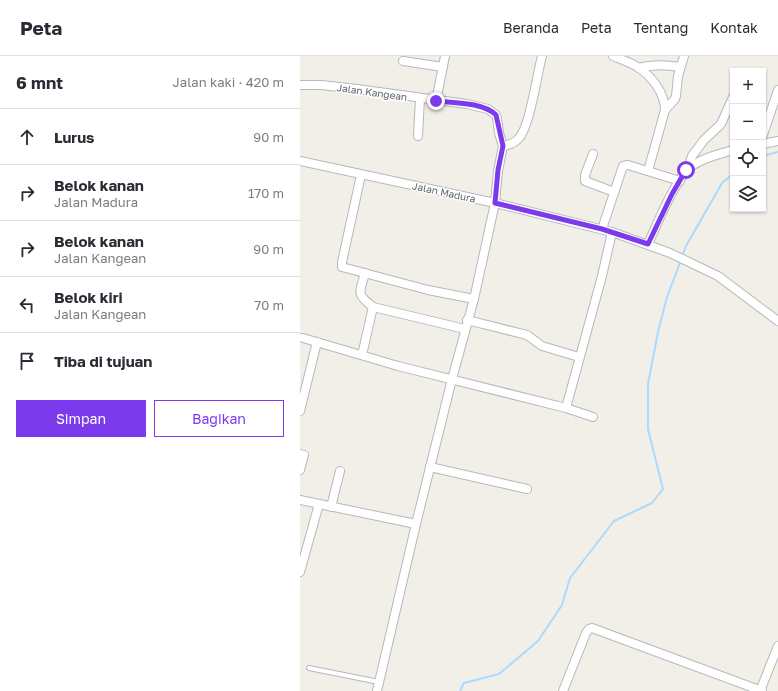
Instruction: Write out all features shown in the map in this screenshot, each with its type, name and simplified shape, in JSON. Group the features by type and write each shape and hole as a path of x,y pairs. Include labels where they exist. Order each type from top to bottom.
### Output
{"street":[{"path":"436,101 445,56"},
{"path":"503,146 511,144 517,140 525,129 542,56"},
{"path":"613,56 637,67 648,76 661,94 664,101 664,110 648,171"},
{"path":"664,110 675,99 680,68 684,56"},
{"path":"404,61 443,67"},
{"path":"637,67 659,65 680,68"},
{"name":"Jalan Kangean","path":"300,85 321,85 357,89 420,99 467,104 488,109 493,112 497,118 503,146 498,170 495,203 474,299 467,320 430,467 377,691"},
{"path":"766,129 775,110 778,90"},
{"path":"418,136 420,99"},
{"path":"648,244 692,156 704,140 722,124 730,104"},
{"path":"766,143 778,141"},
{"path":"686,170 705,159 730,151"},
{"path":"593,154 584,181 614,192"},
{"name":"Jalan Madura","path":"300,161 495,203 602,229 648,244 718,276 778,321"},
{"path":"602,229 623,166 628,165 680,181"},
{"path":"361,175 341,265 343,268 428,290 474,299"},
{"path":"566,408 602,276 612,232"},
{"path":"365,273 360,292 362,298 373,307 465,329"},
{"path":"362,355 373,307"},
{"path":"467,320 527,335 542,346 579,357"},
{"path":"303,338 398,366 566,408 593,417"},
{"path":"300,411 317,342"},
{"path":"300,454 304,455 300,470"},
{"path":"430,467 527,489"},
{"path":"331,507 340,471"},
{"path":"300,500 416,524"},
{"path":"300,572 319,504"},
{"path":"563,691 586,633 592,628 761,691 778,646"}],"lane":[{"path":"309,668 379,682"}],"waterway":[{"path":"766,155 778,152"},
{"path":"682,256 686,246 722,183 731,176"},
{"path":"460,691 464,683 499,674 538,641 562,605 570,578 614,521 652,503 663,489 648,429 648,384 658,332 667,297 681,260"}],"route":[{"path":"436,101 478,106 488,109 496,115 503,146 498,170 495,203 602,229 648,244 672,194 686,170"}]}
